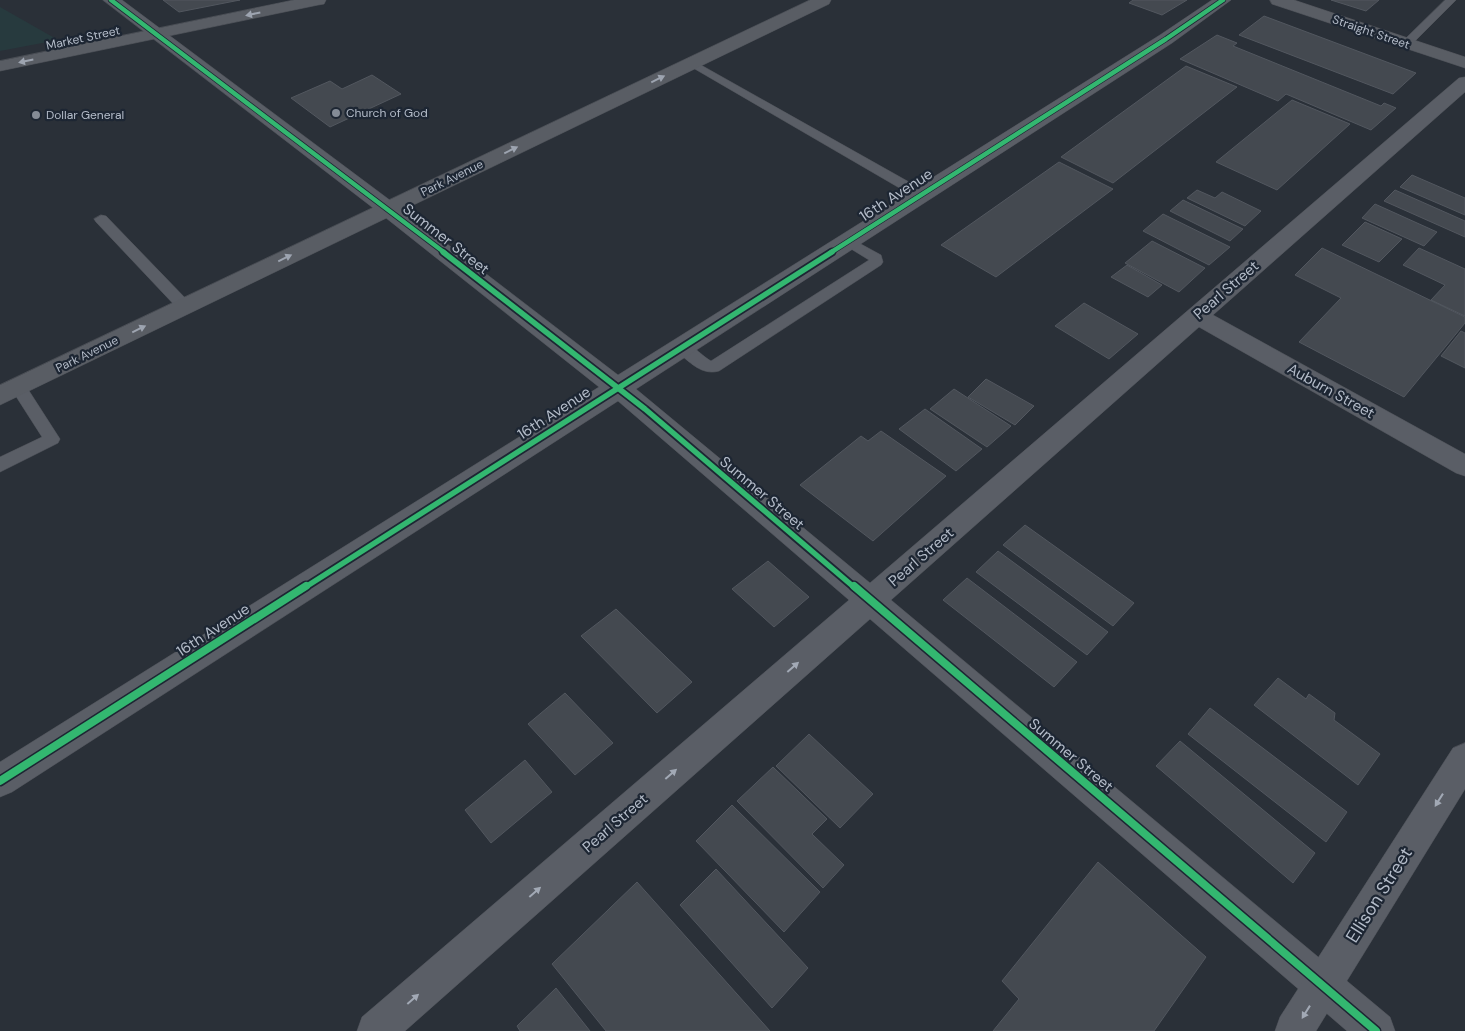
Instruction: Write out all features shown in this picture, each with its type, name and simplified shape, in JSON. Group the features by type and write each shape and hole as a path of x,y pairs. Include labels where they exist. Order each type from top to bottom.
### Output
{"main road":[{"name":"Market Street","path":"0,66 318,0"},
{"name":"Park Avenue","path":"9,391 823,0"},
{"name":"Straight Street","path":"1278,0 1465,63"}],"street":[{"name":"Summer Street","path":"111,0 388,209 616,388 1376,1031"},
{"name":"16th Avenue","path":"0,781 1166,39 1223,0"},
{"name":"Pearl Street","path":"376,1031 1465,82"},
{"name":"Auburn Street","path":"1197,316 1465,466"},
{"name":"Ellison Street","path":"1294,1031 1465,759"}],"lane":[{"path":"1406,44 1451,0"},
{"path":"692,63 920,194"},
{"path":"101,219 185,307"},
{"path":"681,347 707,367 714,367 876,262 876,258 848,241"},
{"path":"0,465 52,439 9,391"}],"green space":[{"path":"0,7 58,40 0,51"}],"building":[{"path":"163,0 240,0 179,12"},
{"path":"1133,0 1187,0 1162,15 1129,3"},
{"path":"1331,0 1379,0 1366,11"},
{"path":"1264,16 1416,73 1393,94 1239,35"},
{"path":"1217,35 1237,43 1233,46 1381,106 1384,103 1396,108 1371,130 1286,94 1278,101 1180,59"},
{"path":"1186,66 1237,87 1113,183 1061,157"},
{"name":"Church of God","path":"372,75 401,94 330,127 291,98 330,81 342,89"},
{"path":"1292,100 1350,124 1277,190 1216,162"},
{"path":"1059,162 1113,189 996,277 941,245"},
{"path":"1412,175 1465,198 1465,215 1400,187"},
{"path":"1197,190 1215,198 1222,192 1261,211 1245,226 1187,198"},
{"path":"1395,190 1465,221 1465,237 1384,201"},
{"path":"1183,200 1243,229 1230,241 1170,211"},
{"path":"1375,204 1437,232 1424,246 1362,218"},
{"path":"1163,214 1230,247 1209,265 1143,231"},
{"path":"1365,222 1402,239 1379,262 1342,245"},
{"path":"1152,241 1205,268 1179,292 1125,263"},
{"path":"1322,248 1465,317 1465,323 1404,397 1299,342 1341,298 1295,275"},
{"path":"1419,248 1465,269 1465,316 1431,300 1445,285 1403,265"},
{"path":"1127,265 1162,285 1148,297 1111,277"},
{"path":"1084,303 1138,334 1109,359 1055,326"},
{"path":"1461,331 1465,333 1465,368 1441,356"},
{"path":"986,379 1034,406 1015,425 968,397"},
{"path":"954,389 1011,426 987,447 930,409"},
{"path":"925,409 982,449 956,471 899,429"},
{"path":"881,431 946,476 873,541 800,485 861,436 868,441"},
{"path":"1025,525 1134,603 1113,626 1003,545"},
{"path":"998,551 1108,632 1087,655 976,572"},
{"path":"768,561 809,597 774,627 732,589"},
{"path":"967,578 1077,662 1054,687 943,600"},
{"path":"616,609 692,682 657,713 581,636"},
{"path":"1278,678 1306,699 1309,694 1335,713 1334,720 1380,754 1358,785 1254,705"},
{"path":"565,693 613,743 575,775 528,724"},
{"path":"1210,708 1347,812 1326,842 1188,734"},
{"path":"809,734 873,794 840,828 776,766"},
{"path":"1180,741 1315,853 1293,883 1156,766"},
{"path":"525,760 552,792 491,843 465,810"},
{"path":"773,767 827,819 812,834 844,865 823,888 737,801"},
{"path":"732,805 820,892 784,932 696,841"},
{"path":"1098,862 1206,957 1154,1031 993,1031 1019,999 1002,981"},
{"path":"716,869 808,968 772,1008 680,905"},
{"path":"637,882 770,1031 606,1031 552,964"},
{"path":"556,988 590,1031 520,1031 517,1026"}],"cycle path":[{"path":"111,0 388,209 645,409 1376,1031"},
{"path":"0,781 1166,39 1223,0"}],"place":[{"name":"Church of God","path":"336,113"},
{"name":"Dollar General","path":"36,115"}]}
